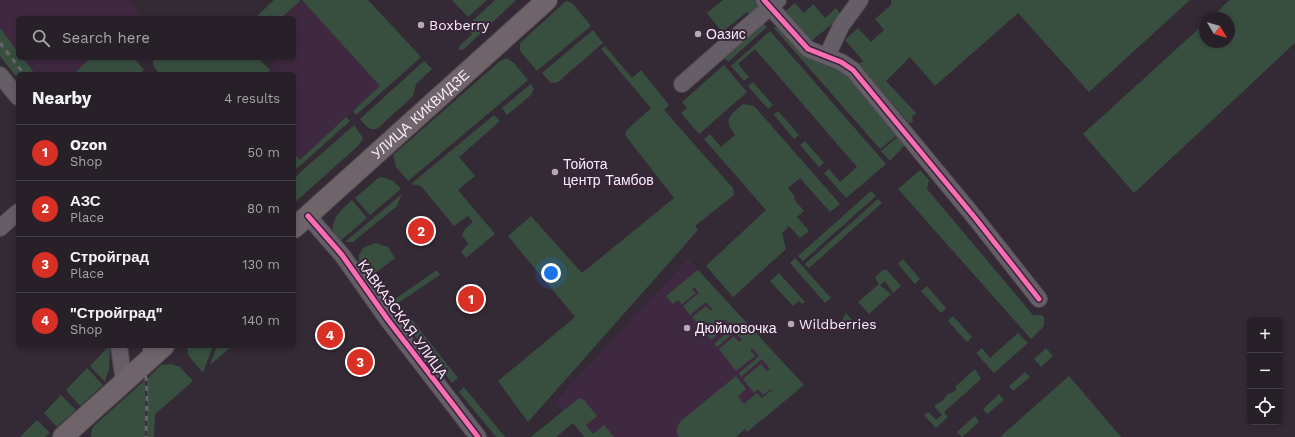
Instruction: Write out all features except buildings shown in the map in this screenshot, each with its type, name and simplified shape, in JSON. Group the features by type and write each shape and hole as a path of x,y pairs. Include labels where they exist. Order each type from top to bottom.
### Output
{"main road":[{"name":"УЛИЦА КИКВИДЗЕ","path":"301,222 547,0"},
{"path":"67,436 162,348"}],"street":[{"path":"827,56 841,26 860,0"},
{"path":"682,84 771,2 803,45 808,49 841,62 853,70 981,224 1039,299"},
{"path":"0,76 16,95"},
{"path":"0,228 16,214"},
{"name":"КАВКАЗСКАЯ УЛИЦА","path":"301,222 342,255 388,320 478,437"},
{"path":"119,348 124,383"}],"shaded area":[{"path":"0,0 128,0 140,14 138,16 16,16 16,49 0,28"},
{"path":"302,0 380,86 300,160 296,155 296,72 269,72 277,61 276,60 296,60 296,16 283,16"},
{"path":"24,60 89,60 75,72 34,72"},
{"name":"Дюймовочка","path":"688,259 804,385 747,432 737,420 714,437 584,437 555,402"},
{"path":"147,379 148,420 147,437 145,437 145,380"}],"green space":[{"path":"274,0 301,0 283,16 257,16"},
{"path":"302,0 368,0 421,57 356,115 353,111 380,86"},
{"path":"452,0 487,0 468,17"},
{"path":"495,0 516,0 464,49 459,50 459,47 472,34 466,27"},
{"path":"723,0 757,0 761,4 749,14 747,12 722,32 707,13"},
{"path":"891,0 1190,0 1089,92 1018,13 935,86 910,57 886,81 916,113 912,117 913,122 909,123 859,64 863,61 845,40 858,28 871,42 884,30 875,19 891,5"},
{"path":"1230,0 1295,0 1295,43 1134,193 1083,134 1199,28 1199,48 1235,48 1235,12 1217,12"},
{"path":"566,1 572,3 591,26 537,71 520,51 520,43"},
{"path":"795,3 804,13 813,4 825,18 836,8 842,16 810,42 781,15"},
{"path":"761,21 767,27 728,62 722,55"},
{"path":"779,24 847,70 901,132 880,149 774,28"},
{"path":"0,28 16,49 16,60 24,60 34,72 16,72 16,76 0,56"},
{"path":"593,30 603,43 558,82 551,83 542,73"},
{"path":"770,31 886,164 846,198 824,173 829,169 840,182 857,167 755,49 738,64 749,77 744,81 731,66"},
{"path":"605,46 632,78 641,70 669,105 664,110 733,188 734,195 695,226 698,230 528,422 498,381 575,317 508,236 531,216 582,273 674,198 625,135 626,131 651,108 601,49"},
{"path":"507,58 514,63 528,80 408,181 396,167 393,155 500,61"},
{"path":"89,60 136,60 144,70 142,72 75,72"},
{"path":"153,60 260,60 270,70 268,72 158,72 153,65"},
{"path":"424,61 432,69 416,84 413,96 378,128 373,129 366,126 360,119"},
{"path":"724,65 747,92 699,134 681,113 687,108 682,102"},
{"path":"753,82 773,105 768,109 748,86"},
{"path":"531,84 534,89 531,95 507,115 502,108"},
{"path":"743,104 754,106 840,204 830,212 800,178 788,188 795,197 794,199 804,211 797,217 809,231 800,238 789,226 782,233 786,249 733,297 706,266 766,210 704,139 710,134 721,147 735,135 729,125 729,118"},
{"path":"778,111 799,135 794,139 774,115"},
{"path":"494,115 500,121 459,157 475,176 458,190 495,234 466,258 461,252 468,244 462,235 465,229 473,222 468,216 454,226 421,186 411,184"},
{"path":"346,117 350,121 296,169 296,155 300,160"},
{"path":"354,125 363,138 359,145 296,201 296,176"},
{"path":"902,133 904,146 890,161 881,151"},
{"path":"805,141 824,163 819,167 800,145"},
{"path":"920,170 929,180 927,189 1033,315 1041,315 1044,317 1044,326 1031,339 898,189"},
{"path":"382,177 393,181 401,189 370,215 355,198 378,178"},
{"path":"871,191 876,196 803,261 798,256"},
{"path":"402,194 397,206 353,242 345,242"},
{"path":"878,199 882,203 809,268 805,264"},
{"path":"352,200 367,218 340,241 335,235 333,224 338,214"},
{"path":"375,243 388,247 395,258 374,274 384,288 380,293 358,264 359,255 363,248"},
{"path":"795,258 831,298 825,303 790,263"},
{"path":"903,259 920,279 915,284 898,264"},
{"path":"437,270 440,275 395,305 388,306 392,301"},
{"path":"698,270 804,385 747,432 745,429 736,437 679,437 677,433 678,426 682,420 736,376 746,389 738,396 744,404 757,393 762,398 772,390 771,389 763,395 758,389 754,393 743,379 761,364 767,371 770,369 762,359 741,377 739,373 759,356 752,348 750,350 755,356 736,371 719,349 734,336 739,342 742,340 735,332 717,347 714,344 732,328 725,320 722,321 727,327 711,340 692,317 706,306 711,311 713,310 706,302 690,315 683,306 699,293 694,287 692,289 696,293 682,304 678,300 673,304 666,296"},
{"path":"883,270 887,270 901,286 893,293 885,281 880,285 891,294 869,314 858,302 879,284 875,277"},
{"path":"779,273 805,302 802,304 799,301 793,306 770,281"},
{"path":"927,286 946,308 941,313 921,291"},
{"path":"846,313 857,325 851,330 843,324 843,318"},
{"path":"409,316 458,378 452,383 403,321"},
{"path":"953,316 972,337 967,342 948,321"},
{"path":"1018,333 1028,343 994,373 976,353 982,348 990,358"},
{"path":"107,348 110,348 109,369 105,382 90,366"},
{"path":"187,348 212,348 203,373 188,355"},
{"path":"216,348 230,348 210,365"},
{"path":"1046,348 1053,356 1041,367 1034,359"},
{"path":"171,364 180,367 193,381 155,414 154,437 147,437 147,379 161,365"},
{"path":"87,368 103,385 80,406 66,390"},
{"path":"975,369 981,379 944,412 948,417 936,428 924,415 929,412 936,420 942,415 934,406 945,399 944,398 949,393 950,394 957,389 955,387"},
{"path":"1025,372 1030,377 1013,391 1009,386"},
{"path":"1069,376 1121,437 1000,437"},
{"path":"145,380 145,437 91,437 92,428"},
{"path":"464,387 505,437 496,437 459,392"},
{"path":"999,394 1004,400 987,414 983,409"},
{"path":"61,395 76,410 57,427 44,413"},
{"path":"579,398 584,400 597,416 586,425 593,434 604,425 614,437 584,437 573,423 556,437 531,437"},
{"path":"975,416 979,422 962,437 957,432"},
{"path":"37,420 50,433 45,437 20,437"}],"railway":[{"path":"0,43 22,72"},
{"path":"144,348 147,394 146,437"}],"cycle path":[{"path":"764,0 808,49 841,62 853,70 976,219 1039,299"},
{"path":"308,216 342,255 388,320 478,437"}],"place":[{"name":"Boxberry","path":"421,25"},
{"name":"Оазис","path":"698,34"},
{"name":"Тойота центр Тамбов","path":"555,172"},
{"name":"АЗС","path":"421,231"},
{"name":"Ozon","path":"471,299"},
{"name":"Wildberries","path":"791,324"},
{"name":"Дюймовочка","path":"687,328"},
{"name":"\"Стройград\"","path":"330,335"},
{"name":"Стройград","path":"360,362"}]}
